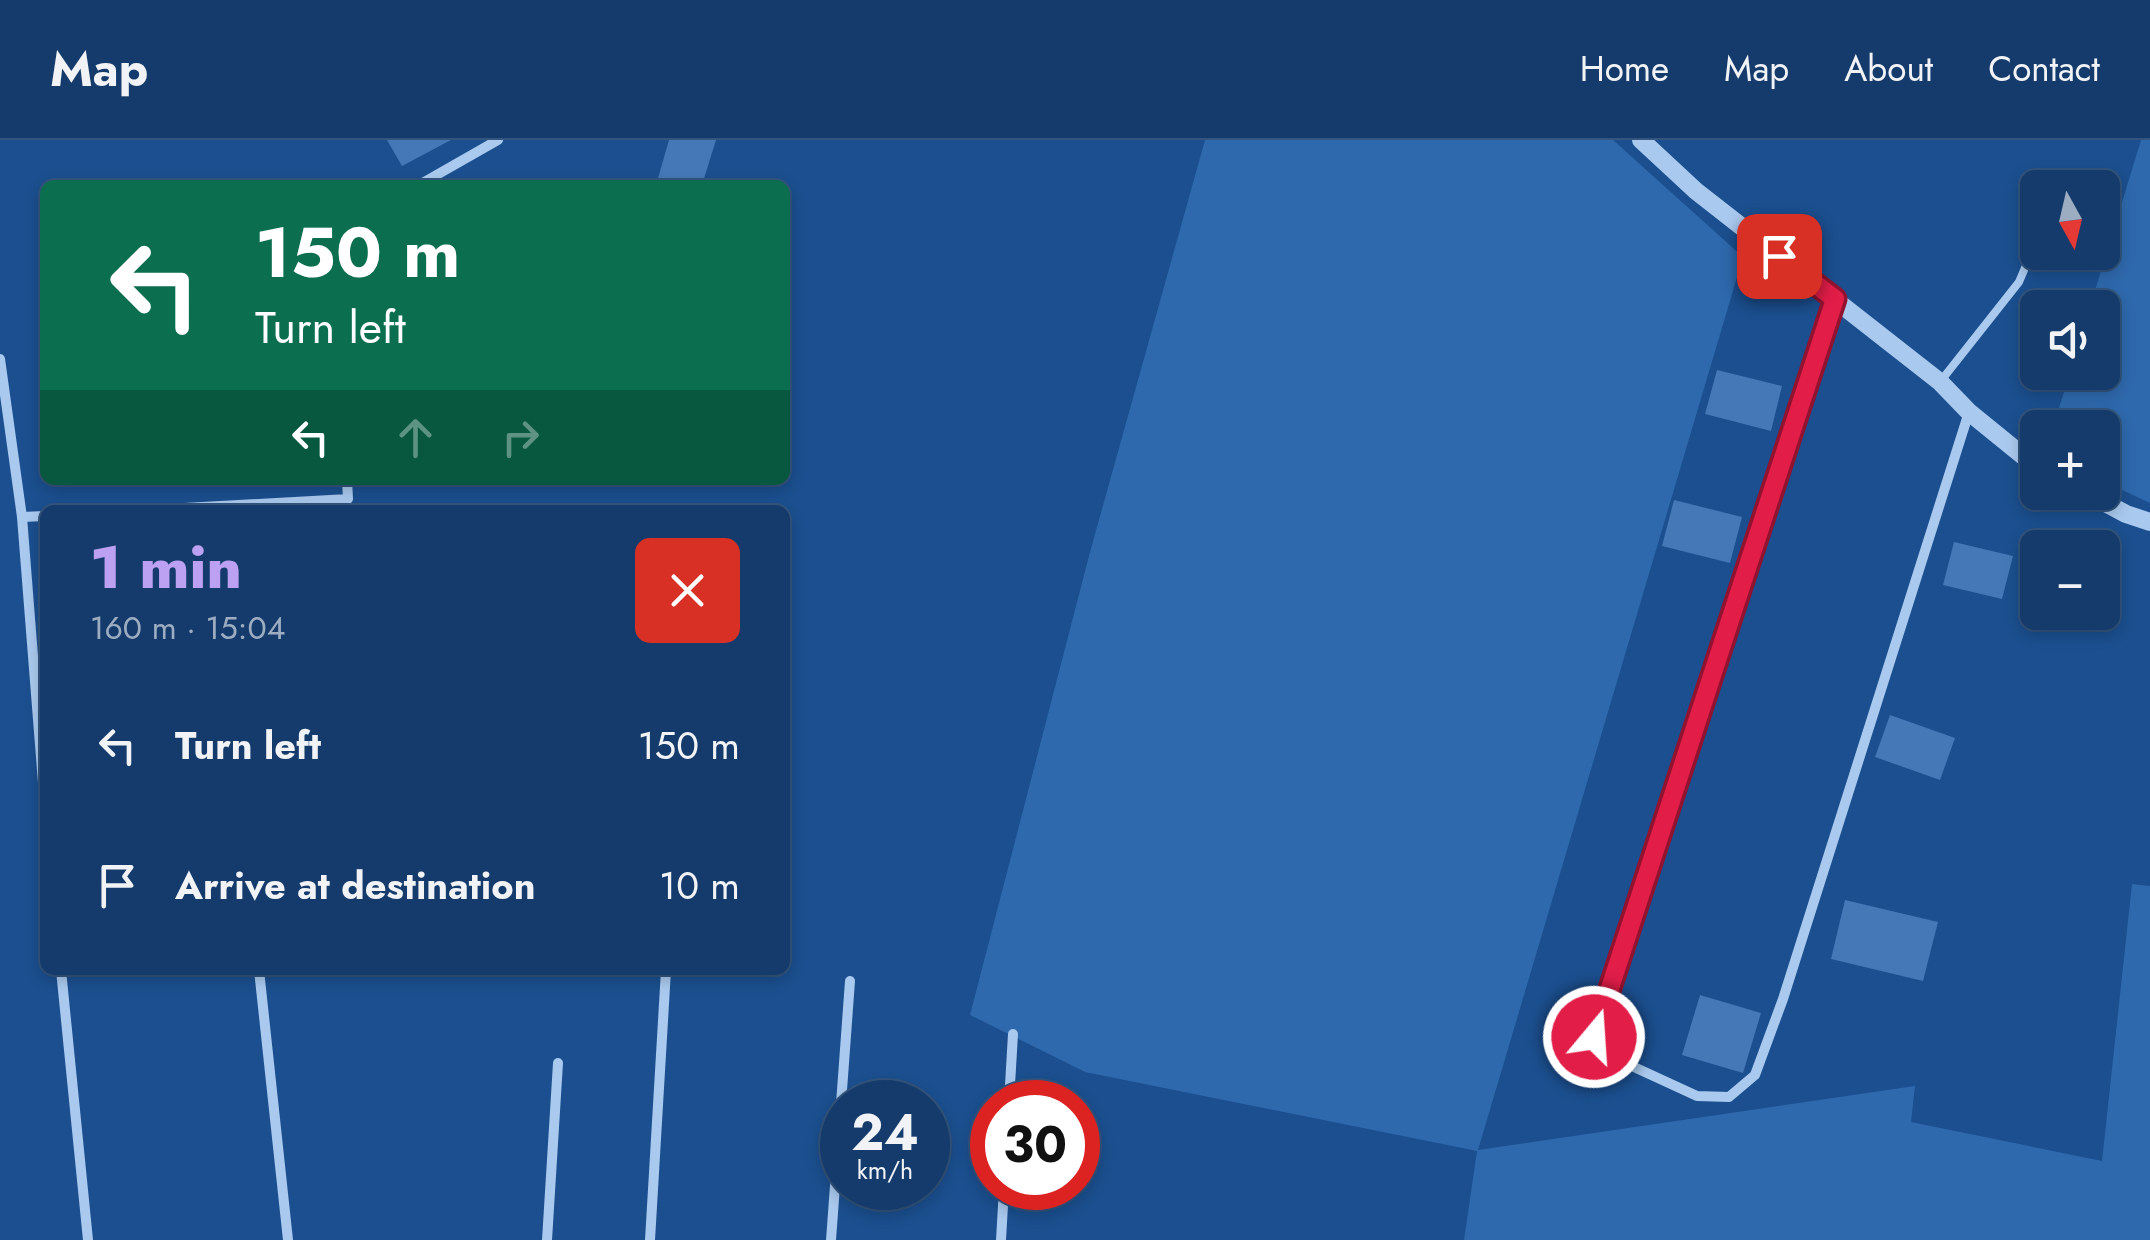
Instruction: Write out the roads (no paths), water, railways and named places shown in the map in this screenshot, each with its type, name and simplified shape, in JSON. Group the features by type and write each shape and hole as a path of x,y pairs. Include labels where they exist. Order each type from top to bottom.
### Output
{"street":[{"path":"428,180 498,140"},
{"path":"1641,140 1696,191 1940,382 1969,412 2020,453"},
{"path":"1835,299 1600,1018 1594,1037 1597,1050 1696,1096 1729,1097 1755,1075 1783,999 1969,412"},
{"path":"0,359 22,517 40,745"},
{"path":"239,505 348,499 347,485"},
{"path":"2119,510 2150,522"},
{"path":"22,517 40,516"},
{"path":"62,975 88,1240"},
{"path":"259,975 288,1240"},
{"path":"650,1240 666,975"},
{"path":"831,1240 850,981"},
{"path":"1010,1080 1012,1034"},
{"path":"548,1240 558,1063"},
{"path":"1001,1240 1003,1210"}],"lane":[{"path":"1940,382 2019,282 2024,270"}]}
